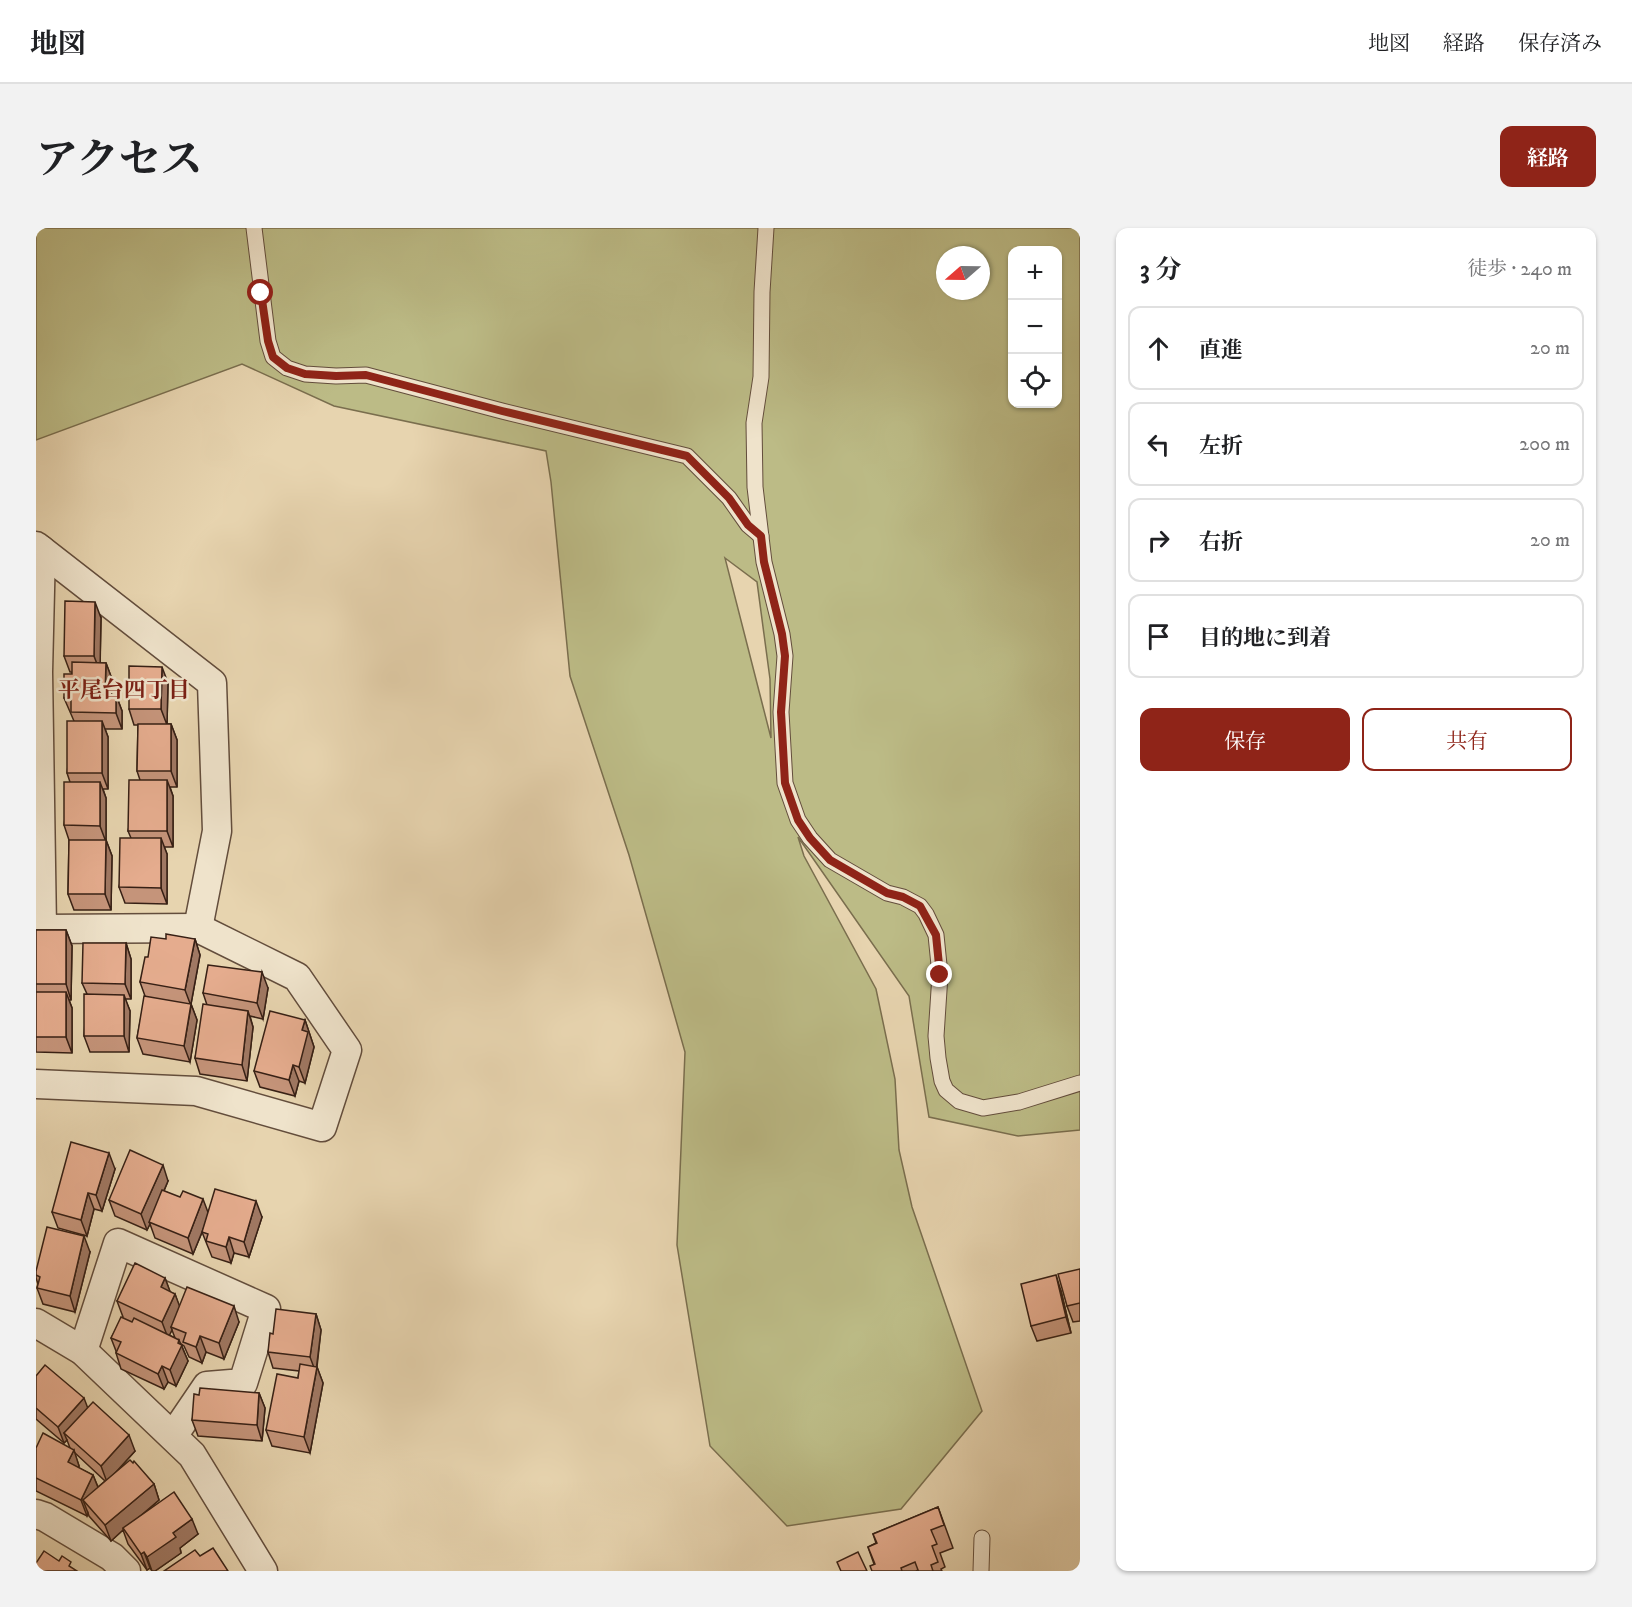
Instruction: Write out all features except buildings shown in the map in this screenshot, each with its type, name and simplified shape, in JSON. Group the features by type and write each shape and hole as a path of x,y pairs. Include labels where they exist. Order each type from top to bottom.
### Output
{"street":[{"path":"36,1084 196,1091 322,1127 347,1050 297,977 198,928 42,929 38,841 39,548"},
{"path":"39,548 212,683 217,831 198,928"},
{"path":"83,1351 118,1243 266,1309 243,1383 207,1386 173,1436"},
{"path":"36,1323 83,1351 192,1455 263,1571"},
{"path":"36,1514 45,1517 112,1557 126,1571"}],"lane":[{"path":"254,228 268,341 273,357 287,368 305,374 366,375 687,456 729,498 748,525 761,536"},
{"path":"766,228 760,378 754,423 755,487 764,562 782,634 785,656 781,712 785,783 798,820 810,838 830,860 887,893 903,897 920,906 926,914 936,935 940,975 936,1036 942,1081 946,1090 959,1101 983,1108 1019,1102 1080,1083"},
{"path":"981,1571 982,1538"}],"shaded area":[{"path":"36,228 1080,228 1080,1130 1018,1136 929,1117 909,996 798,837 804,856 876,989 895,1079 899,1150 912,1207 982,1411 901,1509 787,1526 710,1446 677,1245 685,1052 629,855 570,676 546,451 334,406 242,364 36,440","holes":["725,558 757,582 770,679 771,738"]}],"district":[{"name":"平尾台四丁目","path":"124,689"}],"route":[{"path":"261,293 268,341 273,357 287,368 305,374 366,375 687,456 729,498 748,525 761,536 764,562 782,634 785,656 781,712 785,783 798,820 810,838 830,860 887,893 903,897 920,906 936,935 940,975"}]}
